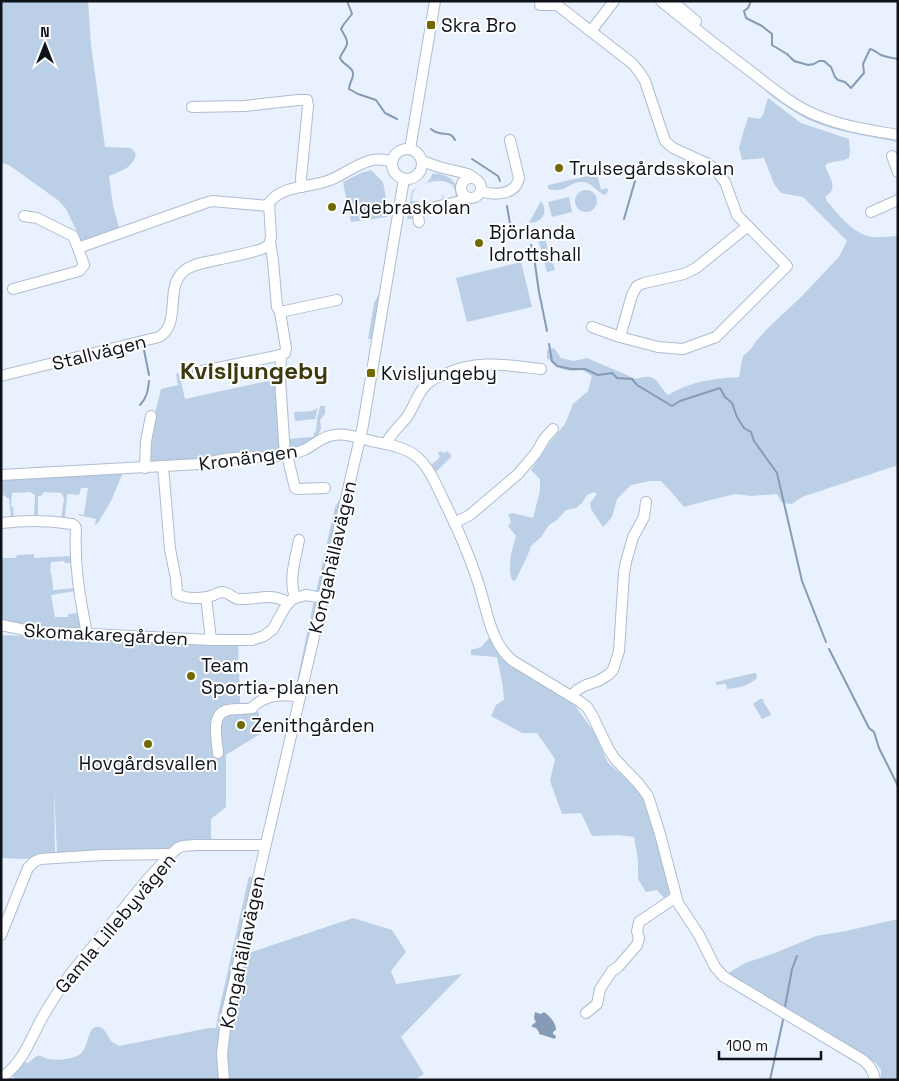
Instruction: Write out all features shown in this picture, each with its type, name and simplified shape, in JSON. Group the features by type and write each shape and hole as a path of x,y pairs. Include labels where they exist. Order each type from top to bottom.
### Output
{"street":[{"path":"410,149 435,1"},
{"path":"591,31 614,1"},
{"path":"660,1 788,100 831,121 898,135"},
{"path":"672,1 722,42 764,82"},
{"path":"540,4 557,5 633,64 645,81 665,141 673,148 715,169 724,182 737,215 787,266 716,337 684,349 658,347 592,327"},
{"path":"192,107 244,106 307,100 301,178 302,187"},
{"path":"481,191 488,194 497,194 510,191 518,184 519,178 510,140"},
{"path":"403,149 410,149 418,153 422,161 422,168 413,178 404,179 394,171 392,161 397,152 403,149"},
{"path":"892,156 898,172"},
{"path":"198,372 285,353 286,348 280,312 277,307 270,242 269,203 280,192 331,180 370,160 392,161"},
{"path":"422,161 468,174 474,178 478,181 481,191 478,196 469,199 460,191 461,184 466,179 474,178"},
{"path":"420,172 448,174 461,184"},
{"name":"Kongahällavägen","path":"224,1080 222,1054 227,1012 363,425 404,179"},
{"path":"419,222 418,215 422,210 461,201 464,196"},
{"path":"871,212 898,200"},
{"path":"78,248 208,202 269,206"},
{"path":"12,289 79,271 84,265 73,236 37,218 24,216"},
{"path":"620,336 632,294 637,286 684,274 696,268 748,226"},
{"name":"Stallvägen","path":"1,376 159,337 163,335 168,327 176,286 180,276 186,269 210,261 262,249 270,242"},
{"path":"280,312 337,300"},
{"path":"281,355 280,378 286,455 294,488 325,488"},
{"path":"386,444 407,417 422,390 436,378 458,368 476,365 541,369"},
{"path":"145,468 146,442 151,416"},
{"path":"454,523 470,514 518,474 553,429"},
{"name":"Kronängen","path":"1,475 145,468 200,464 230,458 286,455 304,450 319,441 340,434 386,444 414,455 431,475 454,523 471,561 494,635 501,648 513,661 587,707 609,750 648,796 676,897 682,911 699,935 715,967 723,976 863,1060 874,1071 875,1080"},
{"path":"163,466 171,558 176,591 179,596 206,597 222,592 236,599 271,596 292,600 306,595 323,598"},
{"path":"571,696 586,685 598,682 613,670 619,651 626,562 633,537 644,517 646,502"},
{"path":"1,523 20,520 48,520 75,526 77,583 87,634"},
{"path":"292,600 292,578 299,540"},
{"name":"Skomakaregården","path":"206,597 210,640"},
{"name":"Skomakaregården","path":"1,625 30,631 210,640 252,640 264,636 273,629 292,600"},
{"path":"218,753 216,723 219,714 223,711 252,708 260,701 270,697 290,695 300,697"},
{"name":"Gamla Lillebyvägen","path":"7,1077 23,1056 61,986 147,880 171,854 184,846 265,845"},
{"path":"1,935 28,868 40,859 103,855 171,854"},
{"path":"586,1014 597,1004 600,989 612,970 618,967 637,945 639,922 676,897"}],"shaded area":[{"path":"1,1 88,1 91,45 105,147 131,148 136,154 129,166 109,176 113,206 120,231 82,242 66,209 59,201 9,165 1,163"},
{"path":"765,91 786,103 898,140 898,142 852,133 807,119"},
{"path":"768,98 801,123 849,139 849,158 828,163 825,166 831,178 832,186 832,190 826,196 826,200 846,223 865,235 873,237 898,236 898,465 802,497 792,504 782,503 777,494 751,496 735,494 684,507 661,481 650,481 631,485 617,499 612,517 603,527 591,509 590,503 597,494 594,492 587,495 576,508 566,510 557,520 549,525 541,537 531,546 515,581 512,580 510,564 516,536 508,526 511,522 508,514 513,513 533,518 540,491 540,479 531,470 565,424 573,404 588,391 592,376 582,370 571,371 559,368 547,358 547,350 554,348 561,358 574,361 587,358 636,379 643,377 652,378 658,382 668,395 702,382 739,377 743,356 770,326 839,257 847,241 803,197 781,193 774,184 764,158 742,160 739,147 748,117 760,119"},
{"path":"371,170 383,182 387,203 387,217 351,222 343,182"},
{"path":"432,174 447,176 457,187 458,198 451,199 456,196 453,186 443,181 422,185 429,180"},
{"path":"597,174 601,190 607,188 608,191 605,195 585,182 574,183 560,190 548,189 548,185"},
{"path":"415,189 412,201 418,201 419,206 443,201 443,195 445,201 416,209 413,212 414,219 407,219 412,191"},
{"path":"586,190 594,193 597,201 594,209 586,212 578,209 575,201 578,193"},
{"path":"569,197 572,212 552,217 548,202"},
{"path":"541,201 544,209 543,216 534,223 529,223"},
{"path":"545,238 548,251 553,250 554,254 551,255 555,270 547,272 538,239"},
{"path":"521,262 532,307 467,322 456,278"},
{"path":"380,292 372,338 368,339 374,303"},
{"path":"179,373 185,399 277,379 282,442 278,453 158,465 149,460 151,429 161,389 178,385 176,374"},
{"path":"320,406 325,406 325,414 320,420 321,428 317,438 290,451 287,439 313,437 316,431"},
{"path":"318,408 315,419 295,421 294,412"},
{"path":"440,451 444,453 447,451 452,456 434,474 429,467 438,459"},
{"path":"124,470 111,501 95,525 96,519 78,515 84,515 88,488 81,488 79,495 67,495 65,519 61,519 64,498 61,493 44,492 41,496 38,496 38,517 34,517 35,495 30,492 12,493 11,506 13,507 14,518 11,518 9,498 1,495 1,476"},
{"path":"342,496 320,590 316,592 335,507"},
{"path":"34,554 34,558 72,556 72,563 65,563 64,561 51,562 50,571 53,590 75,588 75,591 51,595 55,617 68,617 68,614 79,613 80,629 45,629 1,621 1,558 16,558 17,555"},
{"path":"314,600 317,604 297,690 295,691"},
{"name":"Hovgårdsvallen","path":"1,635 238,645 240,703 259,713 260,734 226,755 226,807 211,819 211,841 177,843 168,850 57,854 54,786 55,854 25,859 1,858"},
{"path":"491,636 503,660 571,700 594,732 608,763 634,785 646,801 672,891 664,898 657,890 646,892 638,879 638,860 634,837 618,835 592,836 581,813 562,814 550,781 555,759 537,733 522,733 491,716 496,705 504,700 497,657 471,655 471,650 481,647"},
{"path":"756,673 757,678 743,686 727,689 726,684 716,685 716,682"},
{"path":"763,699 771,715 762,719 753,704"},
{"path":"249,876 252,878 251,891 221,1028 232,1027 246,954 353,918 392,930 406,952 391,971 396,984 462,974 401,1037 424,1074 415,1080 14,1080 13,1075 24,1062 28,1063 37,1056 55,1060 68,1059 79,1055 85,1048 92,1029 96,1027 102,1028 112,1042 119,1046 216,1028"},
{"path":"898,919 898,1080 881,1080 881,1070 876,1063 727,974 745,963 816,936"},
{"path":"535,1012 541,1014 544,1012 552,1020 556,1027 556,1030 553,1032 556,1036 555,1039 539,1034 536,1028 532,1027 536,1022 534,1018"}],"waterway":[{"path":"347,1 352,14 341,29 347,44 340,58 353,73 349,89 376,100 385,113 397,119"},
{"path":"751,1 748,8 744,11 746,18 762,26 772,34 772,45 787,54 794,61 808,65 824,61 831,67 835,77 845,82 851,88 864,73 863,64 870,49 883,56 898,59"},
{"path":"431,129 438,133 451,135 455,140"},
{"path":"472,159 498,176 500,181"},
{"path":"624,219 635,181"},
{"path":"507,206 511,230 519,237"},
{"path":"531,245 547,331"},
{"path":"549,344 552,361 557,366 585,369 598,375 612,373 617,378 632,379 637,385 672,406 680,401 720,388 725,397 732,403 737,417 744,428 751,432 754,441 777,473 802,581 826,642"},
{"path":"144,350 149,375"},
{"path":"140,405 146,397 149,381"},
{"path":"829,649 869,728 874,732 879,748 898,786"},
{"path":"785,1007 792,969 797,956"},
{"path":"770,1080 783,1020"}],"place":[{"name":"Skra Bro","path":"431,25"},
{"name":"Trulsegårdsskolan","path":"559,168"},
{"name":"Algebraskolan","path":"332,207"},
{"name":"Björlanda Idrottshall","path":"479,243"},
{"name":"Kvisljungeby","path":"371,373"},
{"name":"Team Sportia-planen","path":"191,676"},
{"name":"Zenithgården","path":"241,725"},
{"name":"Hovgårdsvallen","path":"148,744"}],"district":[{"name":"Kvisljungeby","path":"254,371"}]}
